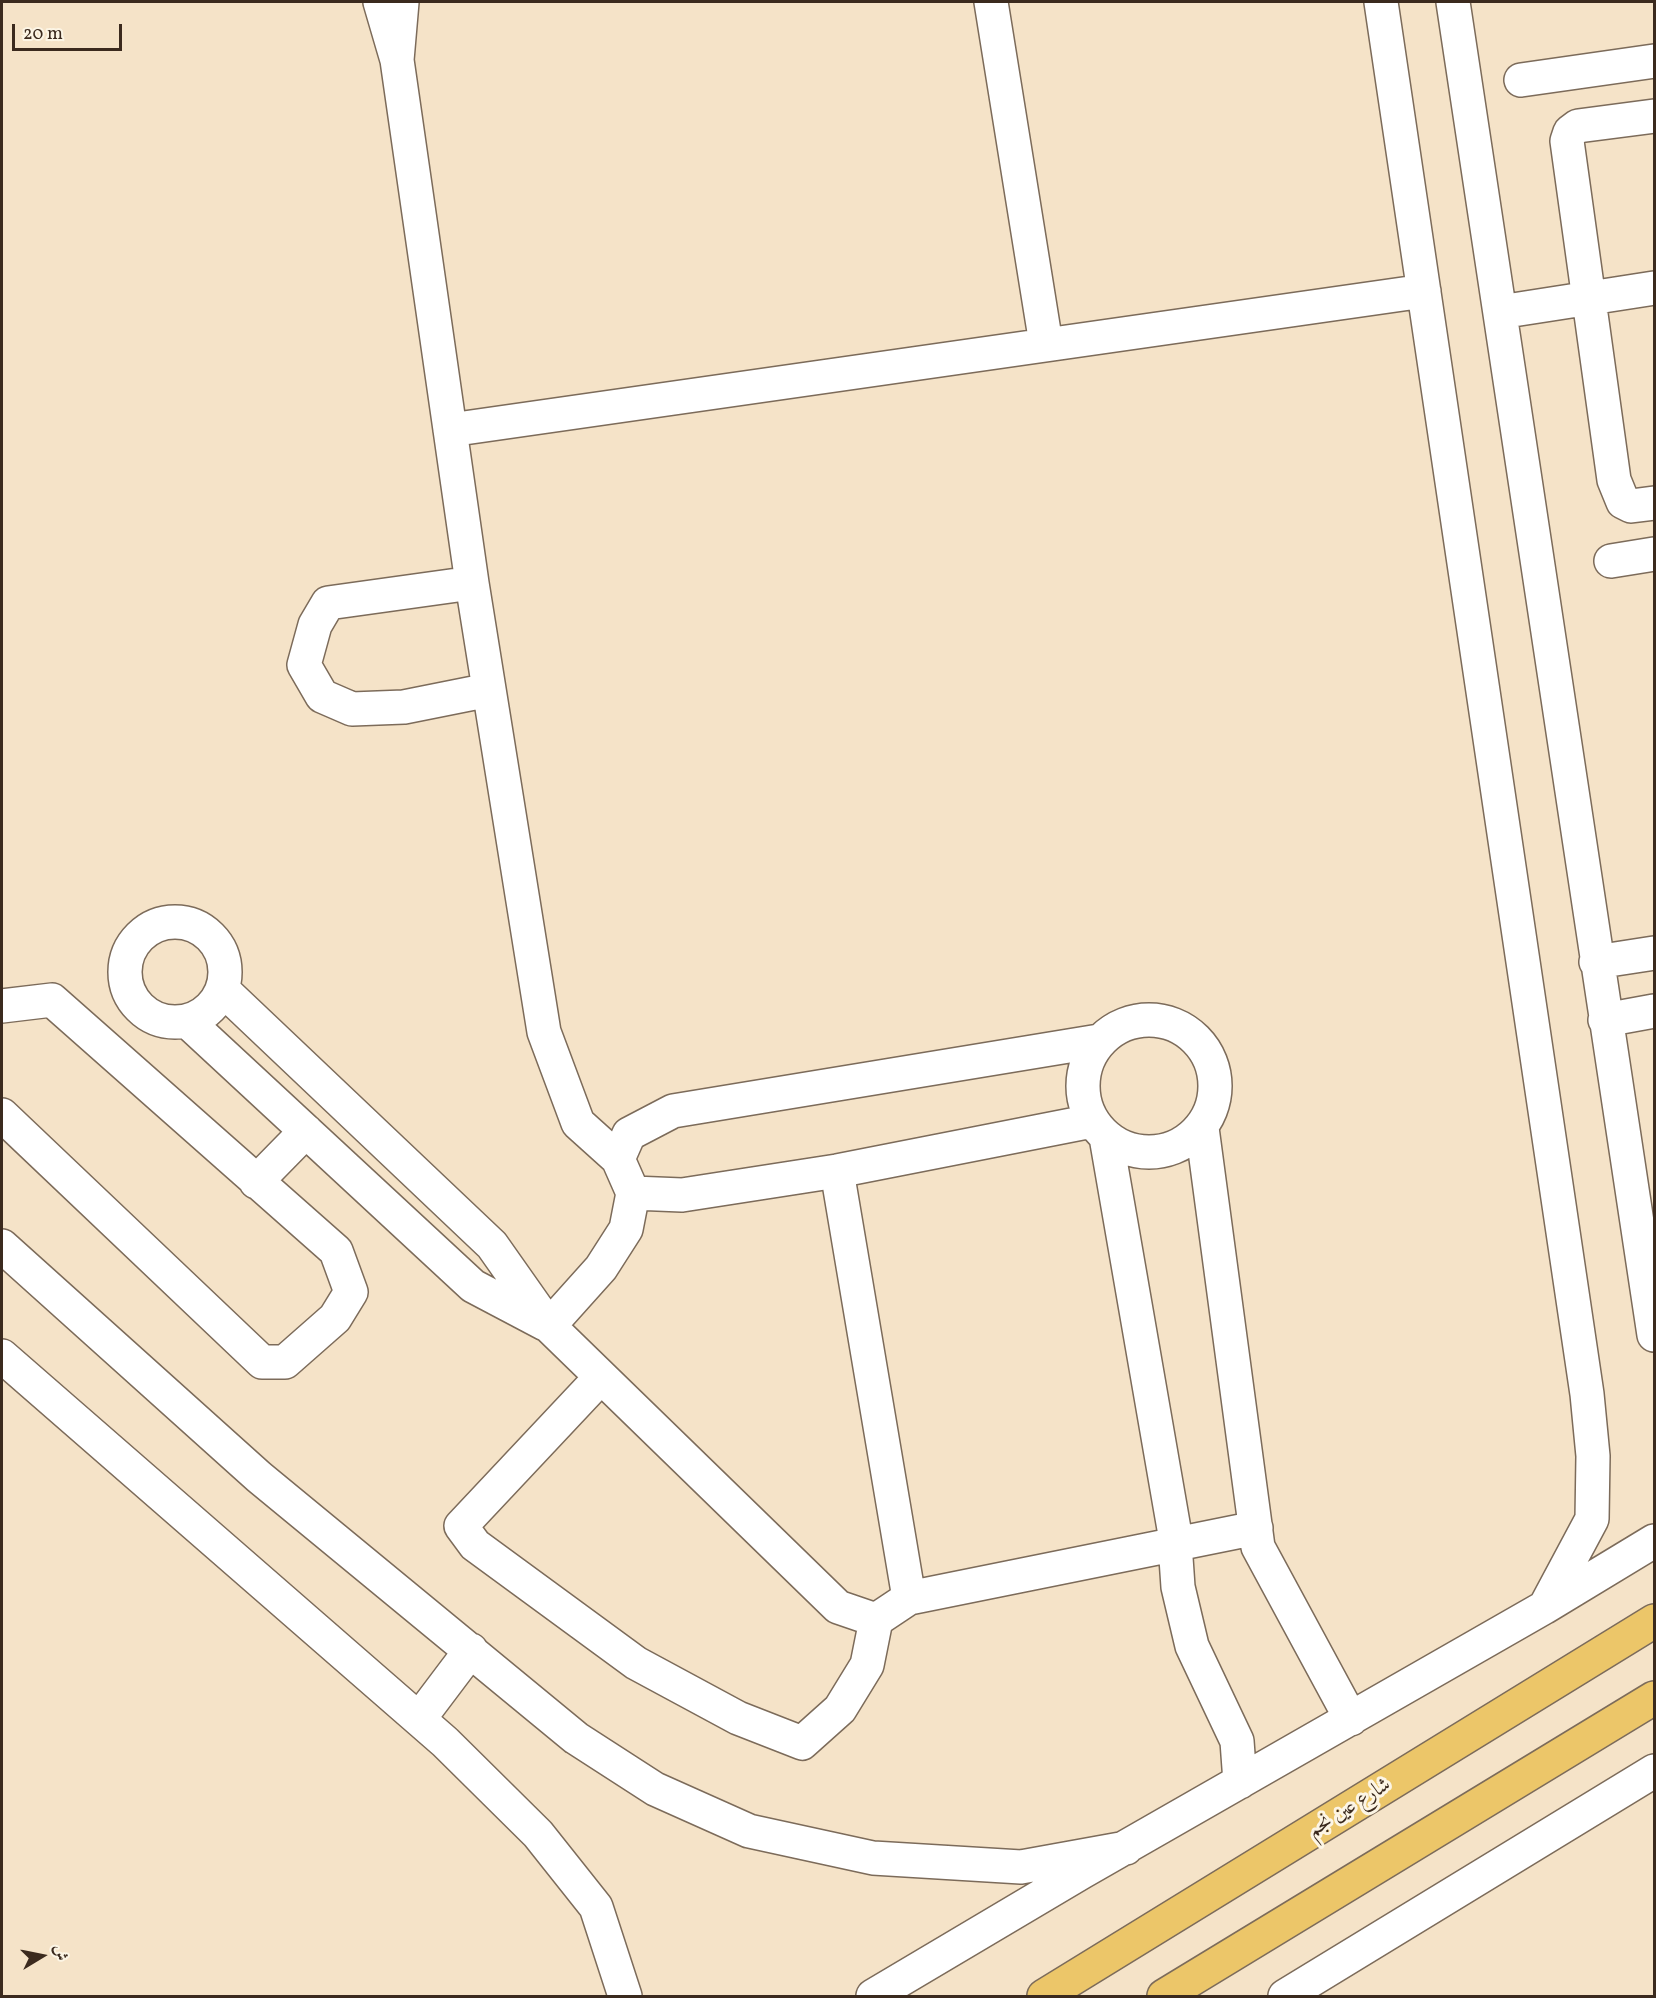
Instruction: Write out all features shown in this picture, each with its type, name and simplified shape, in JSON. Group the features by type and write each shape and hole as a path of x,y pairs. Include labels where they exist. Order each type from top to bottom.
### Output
{"main road":[{"name":"شارع عين نجم","path":"1044,1996 1654,1621"},
{"path":"1164,1996 1654,1698"}],"street":[{"path":"380,2 397,60 472,583 544,1032 578,1123 618,1159 633,1193 626,1229 601,1268 549,1326"},
{"path":"397,60 402,2"},
{"path":"991,2 1046,345"},
{"path":"1382,2 1587,1394 1593,1456 1592,1519 1545,1608"},
{"path":"1453,2 1654,1335"},
{"path":"1521,81 1654,61"},
{"path":"1654,116 1578,126 1570,132 1567,152 1617,494 1623,502 1631,506 1654,503"},
{"path":"1500,312 1654,288"},
{"path":"450,430 1424,291"},
{"path":"1611,561 1654,554"},
{"path":"472,583 328,603 315,626 304,664 322,696 352,708 404,707 489,690"},
{"path":"171,922 188,923 202,930 215,941 222,956 225,972 222,988 215,1003 202,1015 187,1022 170,1023 154,1018 140,1009 130,996 125,980 125,963 131,947 141,934 155,926 171,922"},
{"path":"1596,962 1654,953"},
{"path":"222,988 492,1245 549,1326 837,1606 876,1620"},
{"path":"2,1006 52,1000 336,1251 351,1292 335,1318 285,1362 262,1362 2,1115"},
{"path":"1605,1020 1654,1011"},
{"path":"633,1193 682,1195 1099,1129 1124,1148 1145,1153 1166,1151 1186,1142 1202,1128 1212,1107 1216,1084 1211,1062 1199,1042 1182,1028 1160,1020 1137,1020 1115,1028 1099,1041 1087,1059 1082,1080 1084,1101 1099,1129 1175,1544 1178,1587 1192,1646 1237,1741 1240,1782"},
{"path":"187,1022 473,1286 549,1326"},
{"path":"618,1159 629,1134 673,1111 1099,1041"},
{"path":"1202,1128 1258,1547 1351,1719"},
{"path":"256,1182 306,1131"},
{"path":"837,1171 909,1598"},
{"path":"2,1246 259,1478 576,1738 655,1788 749,1831 873,1858 1021,1867 1126,1848"},
{"path":"2,1356 419,1719 538,1834 596,1907 625,1996"},
{"path":"601,1377 461,1526 475,1545 636,1663 738,1718 802,1743 840,1708 867,1665 876,1620 909,1598 1256,1528"},
{"path":"873,1996 1240,1782 1545,1608 1654,1542"},
{"path":"419,1719 471,1650"},
{"path":"1286,1996 1654,1771"}]}
